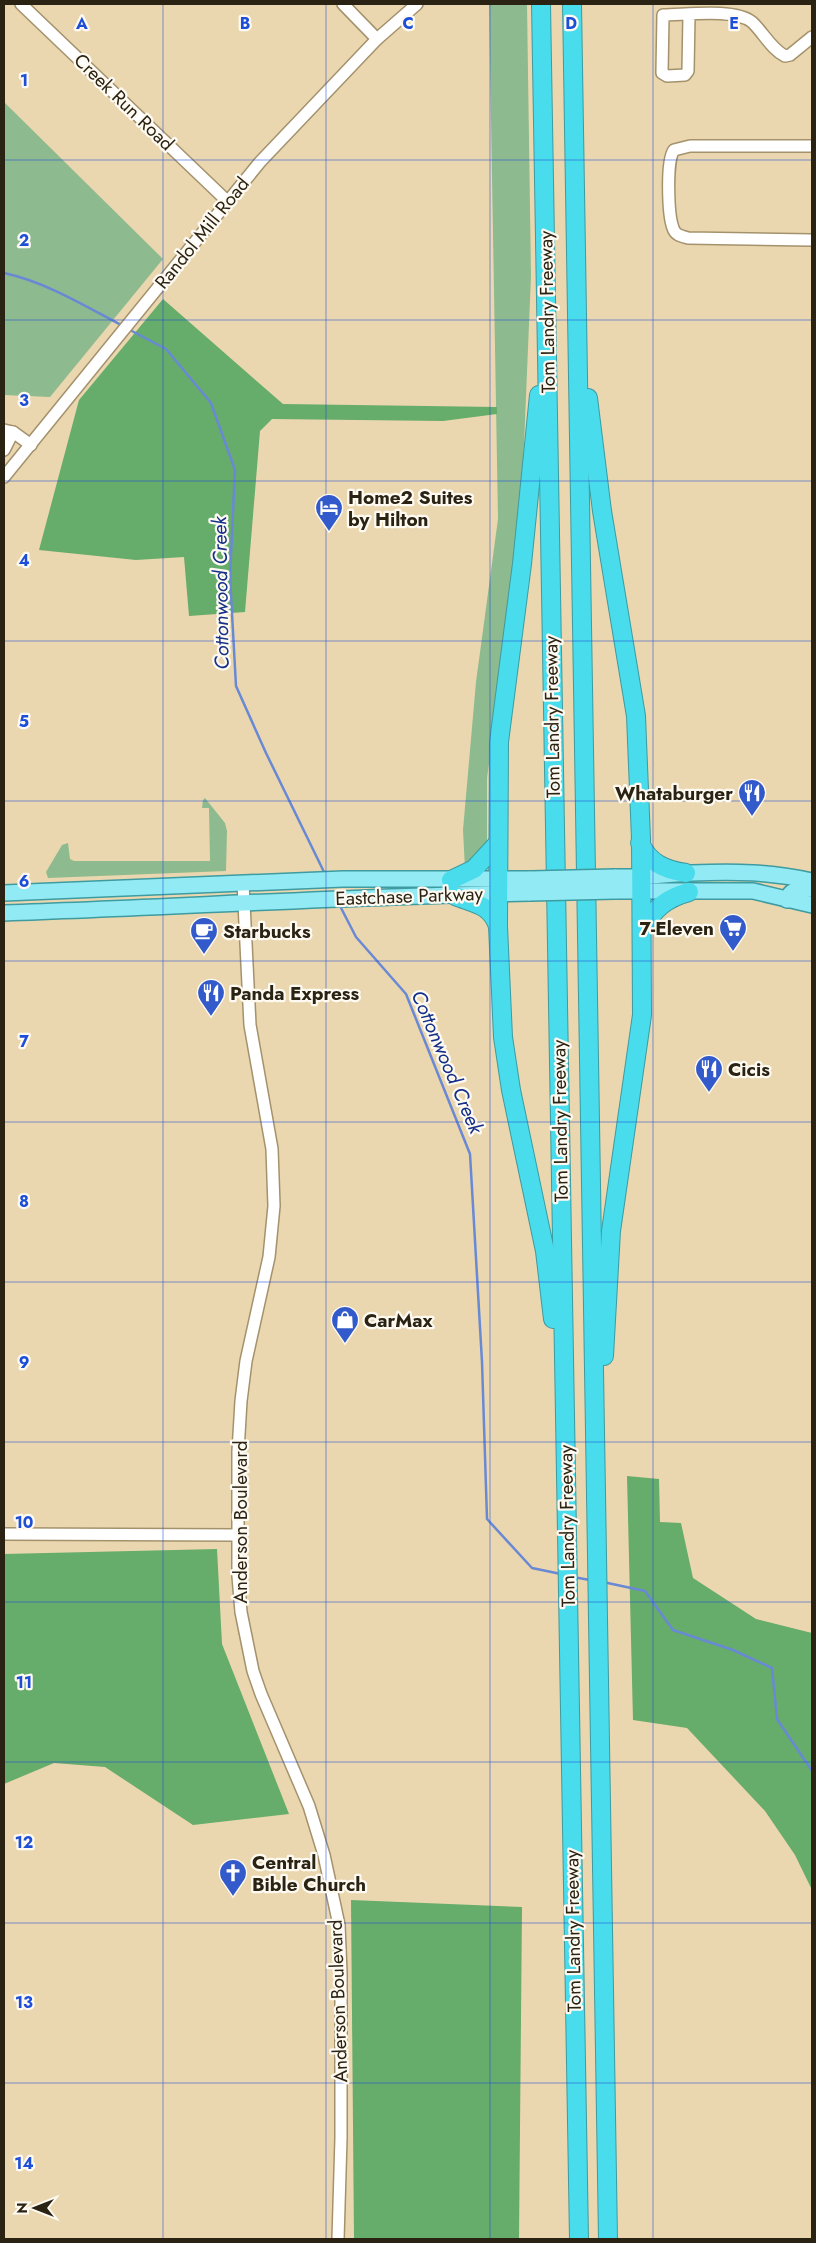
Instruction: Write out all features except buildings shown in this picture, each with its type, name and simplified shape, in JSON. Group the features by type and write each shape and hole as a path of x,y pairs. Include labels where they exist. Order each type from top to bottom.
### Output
{"highway":[{"name":"Tom Landry Freeway","path":"541,4 579,2239"},
{"name":"Tom Landry Freeway","path":"572,4 608,2239"},
{"path":"547,307 522,564 499,742 498,926 503,1037 510,1090 545,1251 564,1414"},
{"path":"577,309 602,512 636,716 642,929 642,1015 611,1231 604,1355 602,1516 597,1536"},
{"path":"498,843 453,888 494,914 498,926"},
{"path":"640,843 645,853 654,861 673,871 686,874"},
{"path":"642,929 661,904 674,896 689,892"},
{"path":"568,2239 575,2062"},
{"path":"604,2073 616,2239"}],"main road":[{"name":"Eastchase Parkway","path":"641,885 686,874 747,872 789,876 812,881"},
{"path":"753,891 783,885 789,876"},
{"name":"Eastchase Parkway","path":"4,893 372,879 453,888"},
{"name":"Eastchase Parkway","path":"4,913 244,901 384,897 453,888 615,884 641,885 689,892 753,891 812,905"},
{"path":"787,900 792,890 812,889"},
{"path":"37,891 38,912"}],"street":[{"name":"Creek Run Road","path":"21,4 228,200"},
{"path":"342,4 377,40"},
{"name":"Randol Mill Road","path":"4,477 228,200 326,91 416,4"},
{"path":"689,15 688,71 685,75 667,76 662,73 663,15 734,14 745,18 785,56 790,55 812,37"},
{"path":"812,146 690,146 674,150 670,160 670,212 673,228 681,236 812,240"},
{"path":"4,450 9,431 31,445"},
{"name":"Anderson Boulevard","path":"244,883 246,972 251,1036 272,1149 274,1206 269,1257 246,1361 241,1401 238,1576 241,1612 254,1671 261,1694 309,1806 324,1855 338,1925 341,2002 338,2239"},
{"path":"4,1534 238,1535"}],"green space":[{"path":"489,4 527,4 531,276 520,541 487,778 487,844 465,869 463,830 476,682 498,519"},
{"path":"4,102 163,259 50,397 4,395"},
{"path":"163,299 283,404 497,407 497,414 443,421 272,419 260,431 245,612 189,616 184,557 136,560 39,550 79,400"},
{"path":"205,798 225,823 227,831 226,871 48,878 46,872 62,845 68,843 70,859 74,861 210,861 209,808 202,808"},
{"path":"627,1476 659,1479 660,1522 681,1523 693,1578 756,1619 812,1633 812,1890 795,1855 765,1811 687,1728 633,1720"},
{"path":"217,1549 222,1644 289,1814 193,1825 105,1767 54,1763 4,1784 4,1554"},
{"path":"351,1900 522,1907 519,2239 354,2239"}],"waterway":[{"name":"Cottonwood Creek","path":"4,273 50,288 123,326"},
{"name":"Cottonwood Creek","path":"130,330 166,349 211,403 235,470 230,577 236,686 266,753 325,874"},
{"name":"Cottonwood Creek","path":"339,904 356,937 406,994 470,1154 482,1362 487,1519 532,1568 561,1574"},
{"name":"Cottonwood Creek","path":"573,1577 590,1580"},
{"name":"Cottonwood Creek","path":"603,1582 645,1591 673,1630 733,1650 772,1668 777,1719 812,1771"}],"place":[{"name":"Home2 Suites by Hilton","path":"329,532"},
{"name":"Whataburger","path":"752,817"},
{"name":"7-Eleven","path":"733,952"},
{"name":"Starbucks","path":"204,955"},
{"name":"Panda Express","path":"211,1017"},
{"name":"Cicis","path":"709,1093"},
{"name":"CarMax","path":"345,1344"},
{"name":"Central Bible Church","path":"233,1897"}]}
